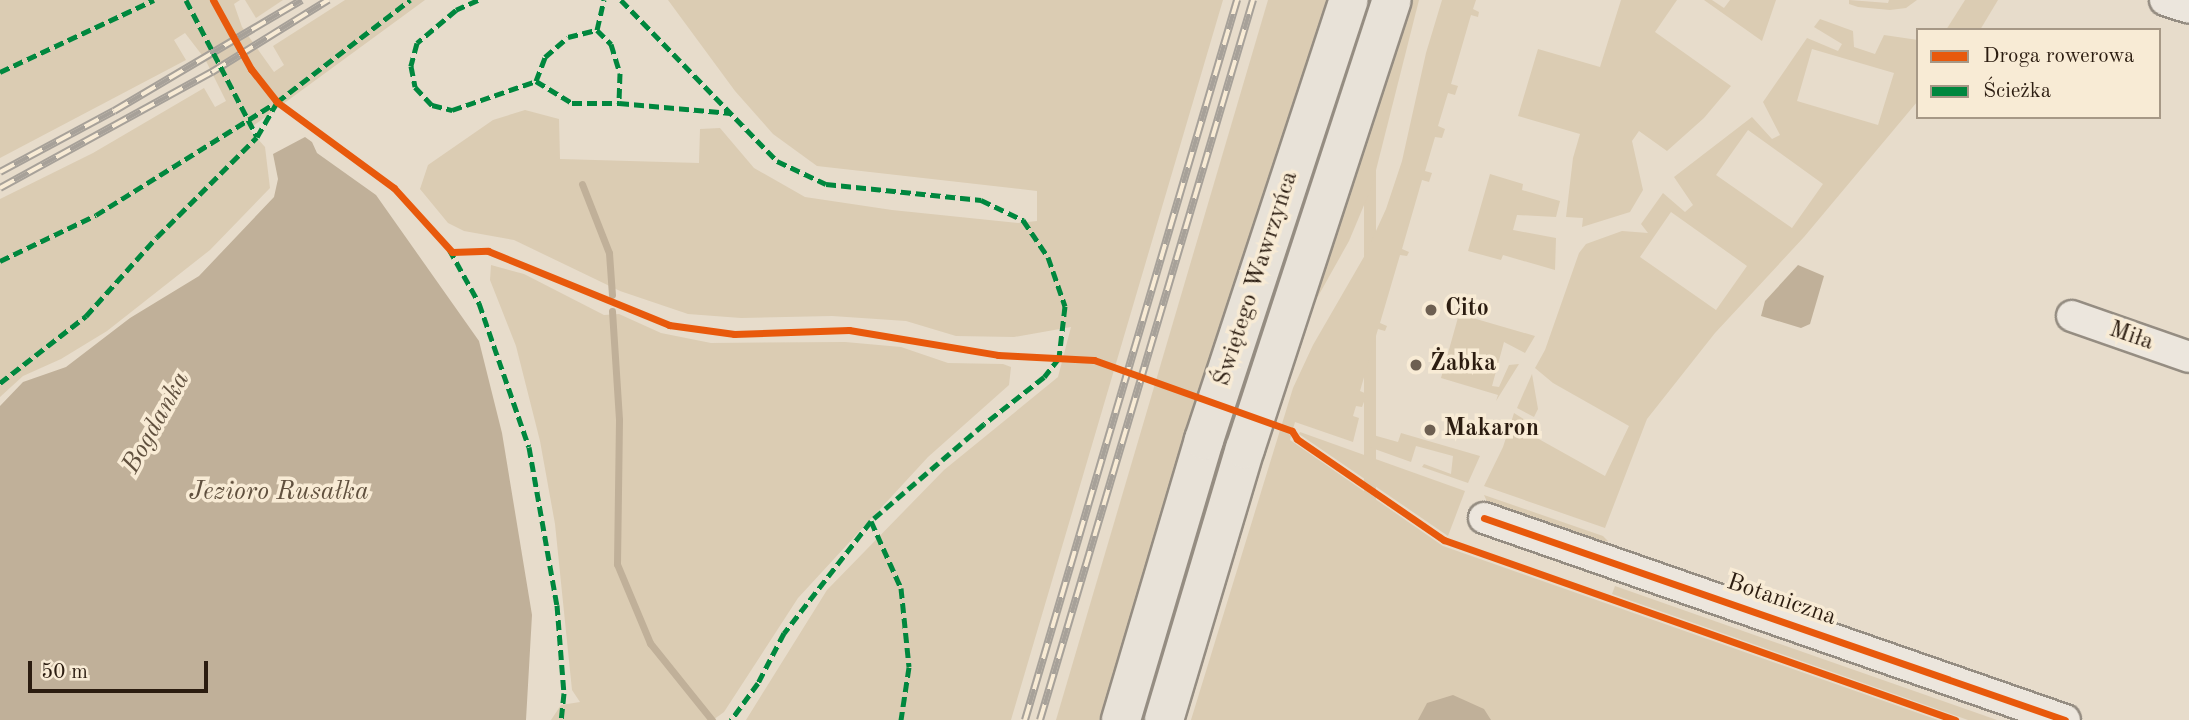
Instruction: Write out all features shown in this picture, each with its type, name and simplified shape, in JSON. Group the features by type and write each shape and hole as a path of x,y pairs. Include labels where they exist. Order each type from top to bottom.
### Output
{"main road":[{"name":"Świętego Wawrzyńca","path":"1121,720 1204,440 1349,0"},
{"name":"Świętego Wawrzyńca","path":"1164,720 1230,496 1392,0"}],"street":[{"path":"2165,0 2189,8"},
{"name":"Miła","path":"2072,316 2189,357"},
{"name":"Botaniczna","path":"1484,518 2065,720"}],"shaded area":[{"path":"0,0 240,0 234,4 242,27 274,72 284,65 273,46 345,0 425,0 249,129 265,147 270,188 210,250 107,331 61,359 23,376 0,397 0,199 93,153 204,88 215,107 226,101 205,59 185,33 174,40 186,60 0,158"},
{"path":"245,0 283,0 256,18"},
{"path":"668,0 1223,0 1011,720 746,720 827,590 944,470 1058,377 1071,327 1014,337 956,336 906,321 832,316 741,318 688,314 620,291 514,240 464,231 448,223 420,189 428,165 493,120 525,110 559,119 560,159 699,163 700,129 720,128 754,168 805,197 892,210 1018,223 1037,221 1037,191 817,166 773,134 735,91"},
{"path":"1268,0 1333,0 1142,597 1099,720 1056,720"},
{"path":"1364,0 1376,0 1376,720 1364,720"},
{"path":"1408,0 1419,0 1372,186 1349,241 1307,316"},
{"path":"1442,0 1476,0 1473,9 1479,12 1478,17 1471,15 1451,84 1458,86 1455,95 1448,93 1438,126 1445,129 1442,138 1435,137 1425,171 1432,173 1429,182 1422,180 1402,249 1409,252 1407,256 1400,255 1380,323 1387,326 1385,331 1378,329 1360,391 1367,394 1362,407 1356,406 1353,416 1359,418 1353,442 1295,422 1290,440 1443,546 1938,720 1191,720 1293,388 1313,345 1365,255 1386,209 1402,161 1426,53"},
{"path":"1621,0 1677,0 1655,32 1731,86 1704,118 1667,151 1639,131 1632,141 1643,190 1630,212 1582,227 1583,218 1566,217 1573,158 1580,134 1518,116 1538,49 1600,67"},
{"path":"1704,0 1712,0 1724,8 1730,0 1776,0 1762,41"},
{"path":"1849,0 1888,3 1889,0 1917,0 1906,8 1890,10 1858,7 1849,4"},
{"path":"1965,0 1998,0 1981,28 1947,28"},
{"path":"1820,19 1853,31 1854,47 1875,54 1884,35 1916,40 1916,103 1804,237 1715,333 1647,419 1605,528 1484,486 1503,447 1514,413 1530,423 1523,437 1528,433 1605,476 1629,426 1553,383 1535,368 1545,350 1579,253 1586,244 1622,231 1648,233 1641,224 1663,193 1685,212 1693,205 1674,177 1752,117 1772,139 1780,135 1763,102 1807,38 1838,51 1842,44 1814,27","holes":["1812,49 1894,73 1878,125 1797,101","1748,130 1823,184 1792,228 1716,175","1671,212 1747,266 1716,310 1640,257"]},
{"path":"1490,174 1523,184 1522,190 1560,201 1556,217 1517,215 1513,230 1556,238 1555,270 1503,255 1501,260 1468,251"},
{"path":"491,265 524,274 604,315 619,314 661,333 711,343 845,342 901,347 948,363 1003,364 1011,367 1009,385 928,457 798,598 724,712 713,720 551,720 561,705 580,702 572,690 555,524 540,441 516,346 490,280"},
{"path":"1459,314 1535,336 1525,353 1504,342 1492,386 1499,387 1509,365 1519,364 1496,401 1498,395 1441,378"},
{"path":"1532,374 1538,409 1534,417 1517,408"},
{"path":"1300,432 1465,491 1448,536 1299,434"},
{"path":"1401,433 1480,456 1468,483 1422,467 1424,464 1451,474 1453,456 1416,446 1411,462 1369,447 1373,435 1398,442"},
{"path":"1484,495 1603,536 1608,541 1603,542 1607,545 1489,506"},
{"path":"1615,586 1997,720 1968,720 1612,594"}],"water":[{"name":"Jezioro Rusałka","path":"305,137 312,142 317,153 376,195 479,341 502,433 532,615 526,720 0,720 0,406 23,382 66,367 130,318 199,276 274,197 278,179 273,154"},
{"path":"1798,265 1824,276 1810,324 1801,328 1761,316 1765,301"},
{"path":"1453,695 1484,709 1491,720 1418,720 1427,703"}],"waterway":[{"path":"582,184 609,253 612,295"},
{"path":"612,311 619,420 617,564 650,643 712,720"}],"railway":[{"path":"0,172 114,111 302,0"},
{"path":"0,188 212,72 328,0"},
{"path":"1025,720 1237,0"},
{"path":"1040,720 1253,0"}],"marked path":[{"path":"0,72 154,0"},
{"path":"186,0 257,137"},
{"path":"0,261 96,215 277,102 410,0"},
{"path":"478,0 456,10 417,43 411,66 415,87 432,105 452,110 536,81 572,103 619,103 731,113"},
{"path":"536,81 545,57 568,37 597,30 604,0"},
{"path":"621,0 777,161 826,184 981,200 1023,220 1048,257 1065,306 1059,358 1044,377 984,424 871,521 784,633 758,683 731,720"},
{"path":"597,30 611,44 620,73 619,103"},
{"path":"0,383 86,316 157,237 257,137 276,104"},
{"path":"449,249 479,303 529,447 557,605 564,693 561,720"},
{"path":"871,521 901,588 909,667 901,720"}],"cycle path":[{"path":"213,0 251,69 277,102 394,188 452,252 488,251 669,325 734,334 849,330 998,355 1094,360 1292,431 1297,439 1444,540 1955,720"},
{"path":"1484,518 2065,720"}],"place":[{"name":"Cito","path":"1431,310"},
{"name":"Żabka","path":"1416,365"},
{"name":"Makaron","path":"1430,430"}],"water label":[{"name":"Bogdanka","path":"157,423"}]}
